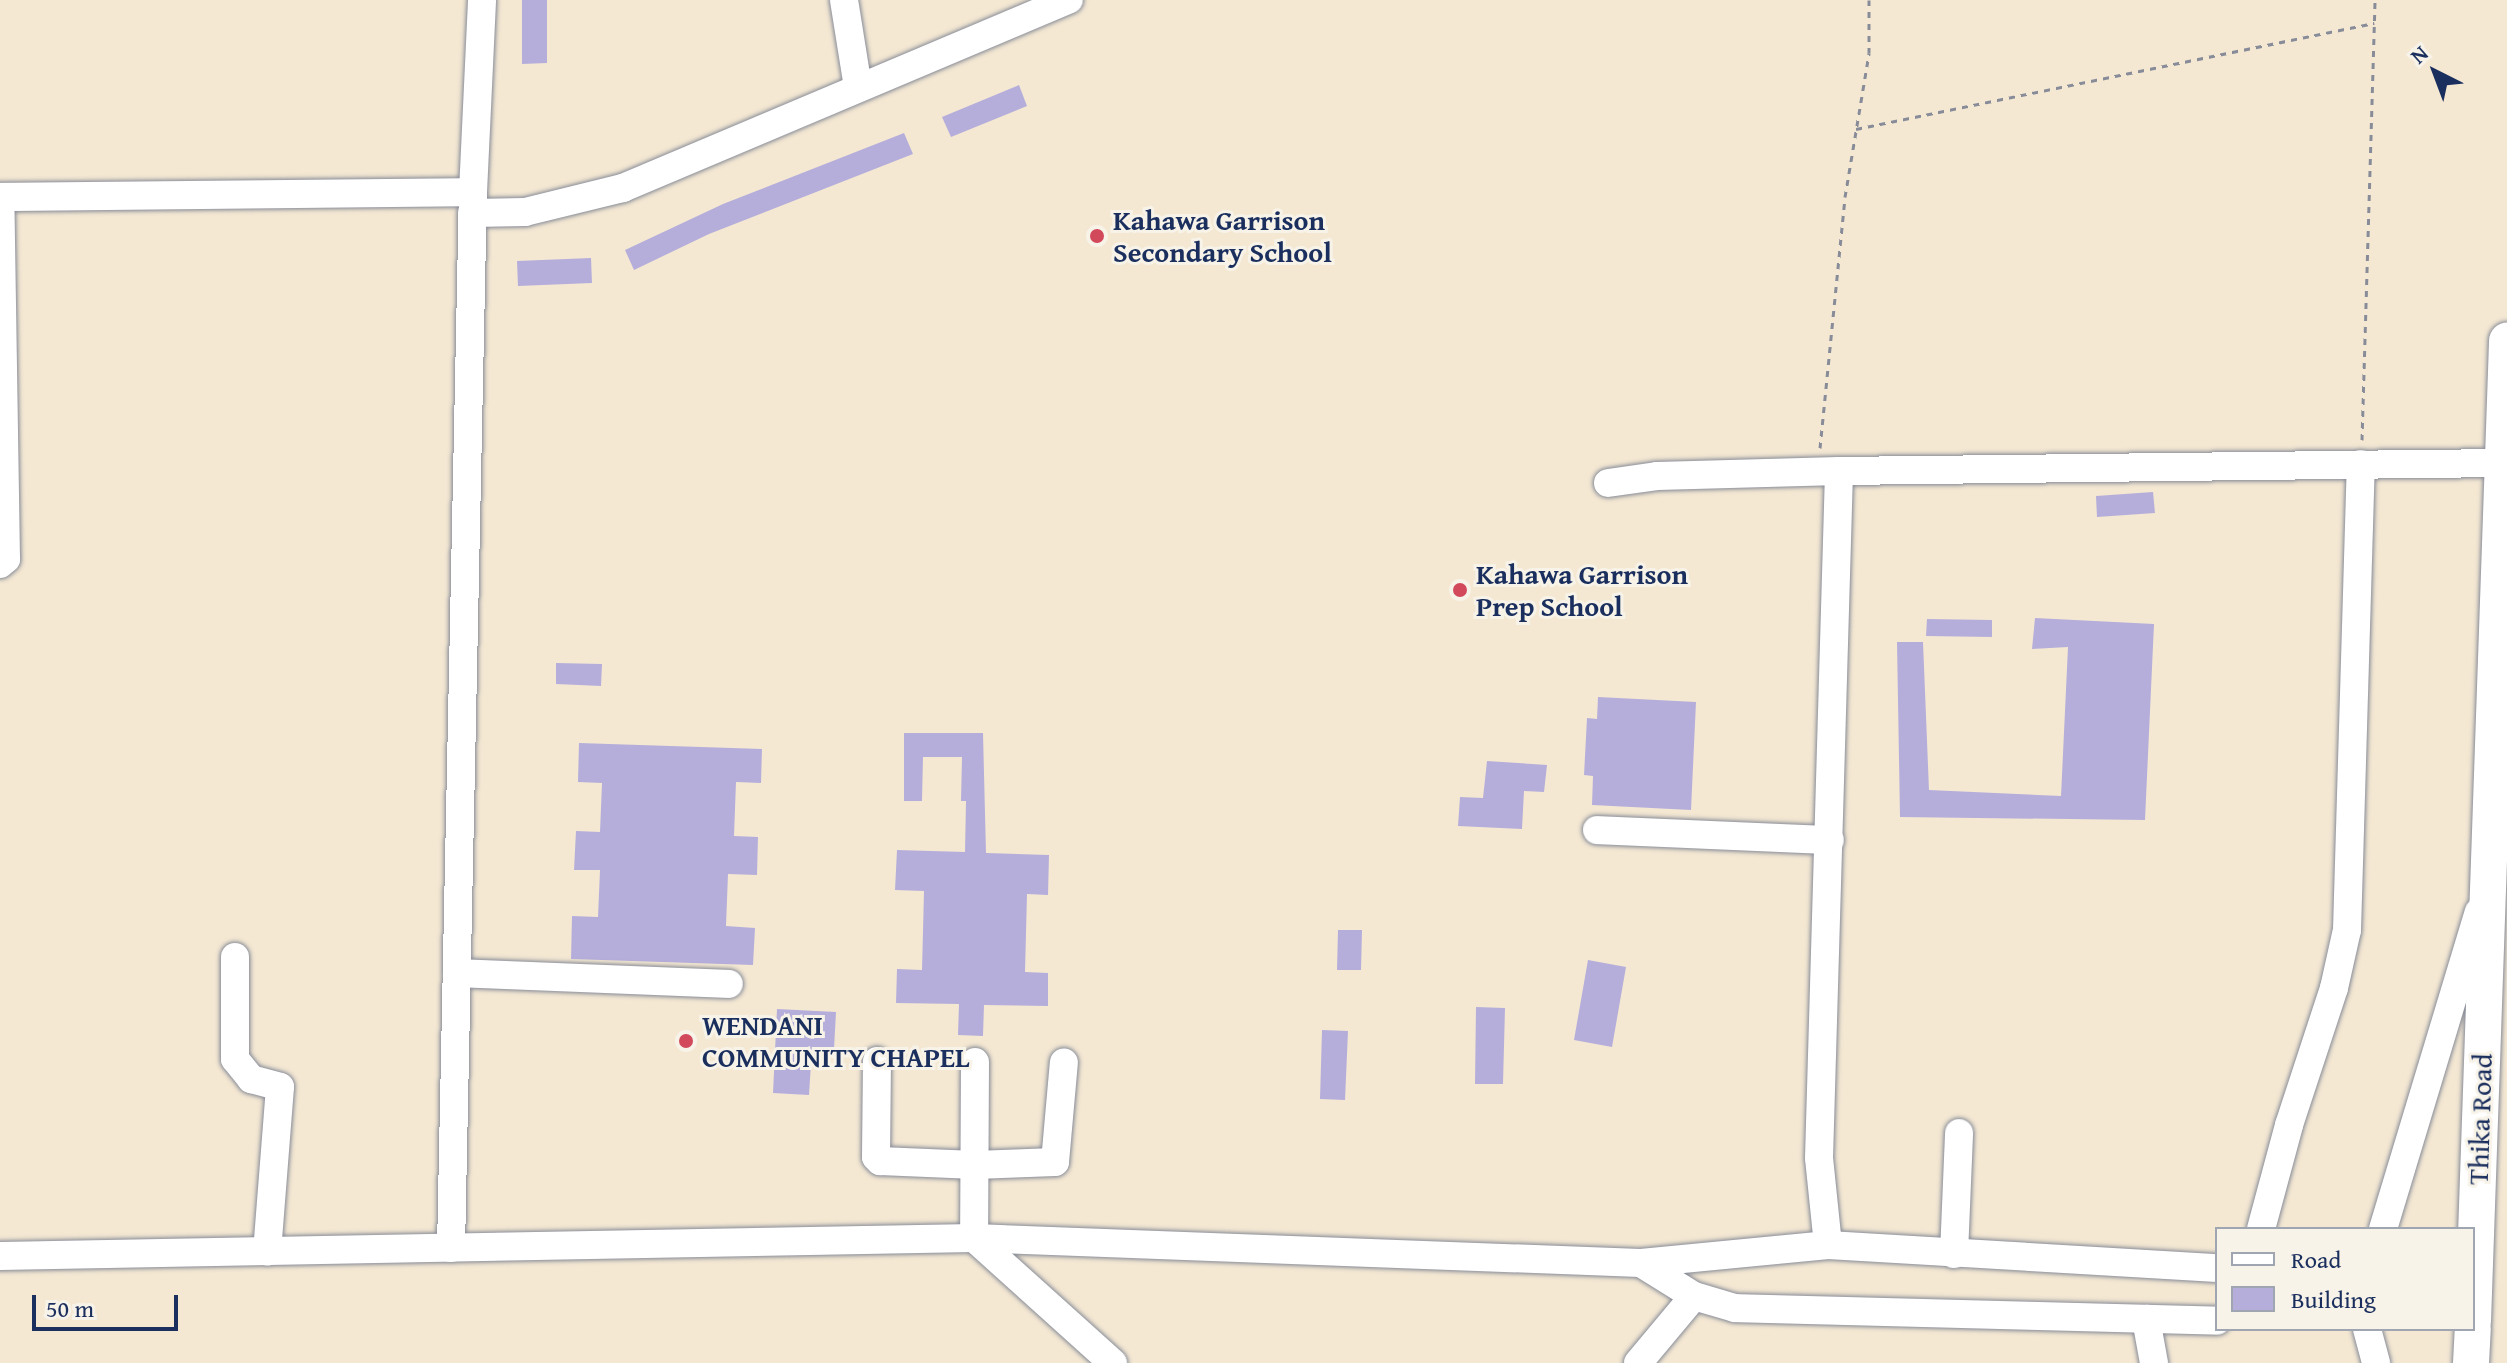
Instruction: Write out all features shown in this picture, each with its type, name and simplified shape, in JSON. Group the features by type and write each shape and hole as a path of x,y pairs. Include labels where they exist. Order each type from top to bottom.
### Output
{"main road":[{"name":"Thika Road","path":"2475,1266 2507,341"},
{"path":"2471,1363 2473,1331"}],"street":[{"path":"451,1248 473,202 482,0"},
{"path":"844,0 858,87"},
{"path":"0,564 6,559 0,372 0,197 473,202 525,212 623,188 1069,0"},
{"path":"1608,483 1657,476 1828,472 2503,463"},
{"path":"2262,1227 2289,1125 2334,988 2347,930 2361,464"},
{"path":"1828,472 1830,840 1819,1158 1828,1245"},
{"path":"1597,830 1830,840"},
{"path":"2384,1227 2489,878"},
{"path":"235,957 235,1059 251,1079 280,1087 267,1251"},
{"path":"457,973 729,984"},
{"path":"877,1061 876,1157 880,1161 975,1165 1055,1162 1064,1062"},
{"path":"975,1062 974,1238 1113,1363"},
{"path":"1954,1254 1959,1133"},
{"path":"0,1256 974,1238 1641,1263 1828,1245 2215,1268"},
{"path":"1641,1263 1694,1296 1735,1308 2215,1321"},
{"path":"1638,1363 1694,1296"},
{"path":"2146,1319 2154,1363"},
{"path":"2368,1331 2376,1363"}],"path":[{"path":"1828,472 1845,197 1869,53 1869,0"},
{"path":"2361,464 2375,0"},
{"path":"1856,129 2374,23"}],"building":[{"path":"522,0 547,0 547,63 522,64"},
{"path":"1019,85 1027,106 951,137 942,117"},
{"path":"904,133 913,154 709,234 634,270 625,250 723,204"},
{"path":"591,258 592,283 518,286 517,261"},
{"path":"2153,492 2155,513 2097,517 2096,496"},
{"path":"2035,618 2154,624 2145,820 1900,817 1897,642 1923,642 1929,790 2061,796 2068,647 2032,649"},
{"path":"1927,619 1992,620 1992,637 1926,636"},
{"path":"556,663 602,664 601,686 556,684"},
{"path":"1598,697 1696,702 1691,810 1592,805 1593,776 1584,775 1587,718 1597,719"},
{"path":"904,733 983,733 986,853 1049,855 1048,895 1027,894 1025,972 1048,973 1048,1006 984,1005 983,1036 958,1035 959,1004 896,1003 897,969 922,970 924,891 895,890 897,850 965,852 966,801 961,801 962,757 923,757 922,801 904,801"},
{"path":"579,743 762,749 761,783 736,782 734,836 758,837 757,875 728,874 726,926 755,928 753,965 571,959 572,916 598,917 600,870 574,870 576,831 600,832 602,783 578,782"},
{"path":"1487,761 1547,765 1544,792 1524,791 1522,829 1458,826 1460,797 1483,798"},
{"path":"1338,930 1362,930 1361,970 1337,970"},
{"path":"1588,960 1626,967 1612,1047 1574,1040"},
{"path":"1476,1007 1505,1008 1503,1084 1475,1084"},
{"path":"777,1009 836,1012 834,1049 812,1048 809,1095 773,1093"},
{"path":"1322,1030 1348,1031 1345,1100 1320,1099"}],"place":[{"name":"Kahawa Garrison Secondary School","path":"1097,236"},
{"name":"Kahawa Garrison Prep School","path":"1460,590"},
{"name":"WENDANI COMMUNITY CHAPEL","path":"686,1041"}]}
